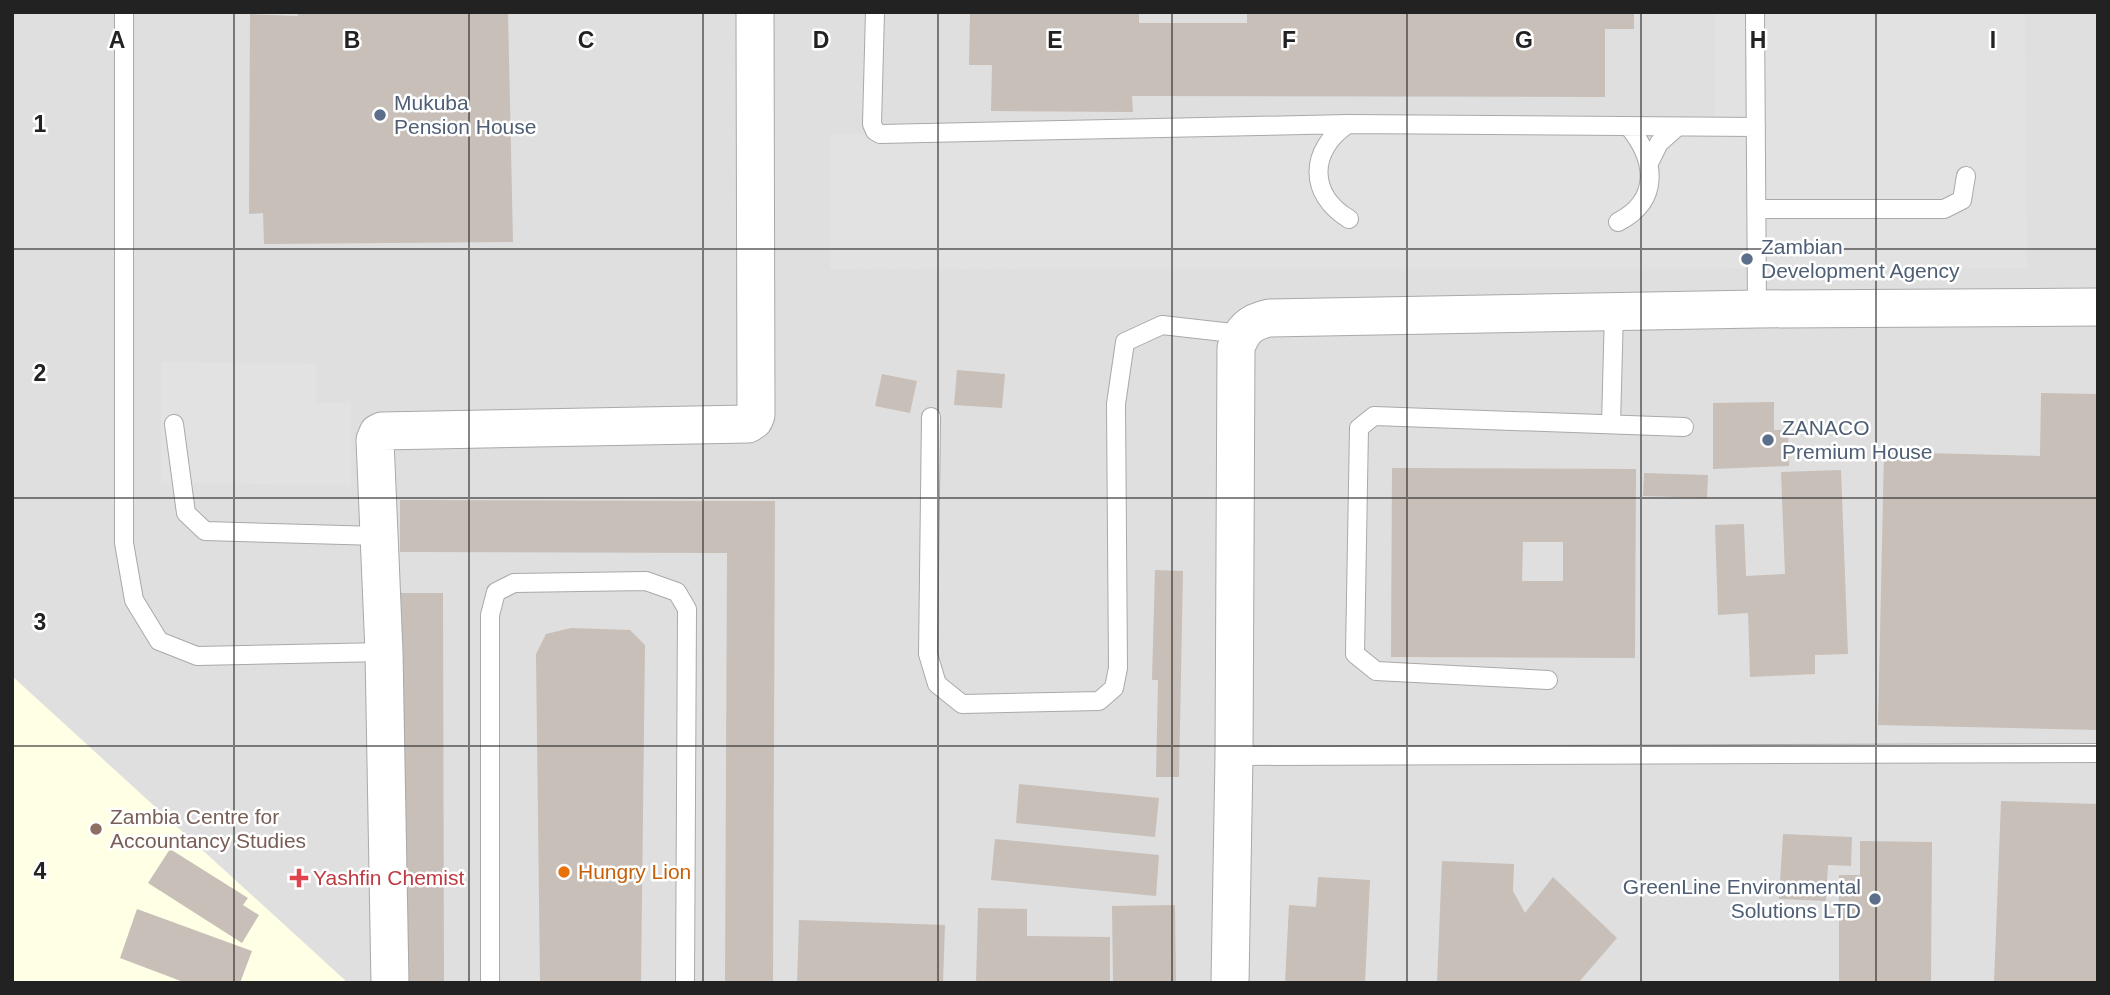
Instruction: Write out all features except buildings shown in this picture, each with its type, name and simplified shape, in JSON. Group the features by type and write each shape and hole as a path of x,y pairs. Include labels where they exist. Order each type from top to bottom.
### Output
{"street":[{"path":"390,983 384,652 375,440 382,431 748,424 754,421 755,12"},
{"path":"1230,983 1236,348 1241,334 1256,321 1269,318 1614,311 2098,307"}],"lane":[{"path":"124,12 124,543 134,600 159,641 197,656 384,652"},
{"path":"875,12 872,124 880,134 1348,124 1756,127"},
{"path":"1755,12 1757,309"},
{"path":"1348,124 1336,131 1327,142 1318,168 1319,180 1329,203 1349,219"},
{"path":"1618,222 1630,216 1639,206 1650,177 1646,150 1629,126"},
{"path":"1649,163 1659,143 1678,127"},
{"path":"1757,209 1944,209 1962,200 1966,176"},
{"path":"1611,424 1614,311"},
{"path":"931,417 928,654 937,684 962,704 1100,701 1114,688 1118,668 1116,404 1125,342 1162,325 1241,334"},
{"path":"1548,680 1376,671 1355,654 1359,428 1374,416 1684,426"},
{"path":"174,424 186,513 205,531 379,536"},
{"path":"490,983 490,615 496,592 514,583 646,581 677,592 687,609 685,983"},
{"path":"1234,756 2098,753"}],"shaded area":[{"path":"12,12 2098,12 2098,983 12,983"},
{"path":"1715,12 2025,12 2027,268 830,269 830,134 1715,133"},
{"path":"161,362 316,364 316,403 351,403 351,485 161,483"},
{"name":"Zambia Centre for Accountancy Studies","path":"12,676 348,983 12,983"}],"place":[{"name":"Mukuba Pension House","path":"380,115"},
{"name":"Zambian Development Agency","path":"1747,259"},
{"name":"ZANACO Premium House","path":"1768,440"},
{"name":"Zambia Centre for Accountancy Studies","path":"96,829"},
{"name":"Hungry Lion","path":"564,872"},
{"name":"Yashfin Chemist","path":"299,878"},
{"name":"GreenLine Environmental Solutions LTD","path":"1875,899"}]}
